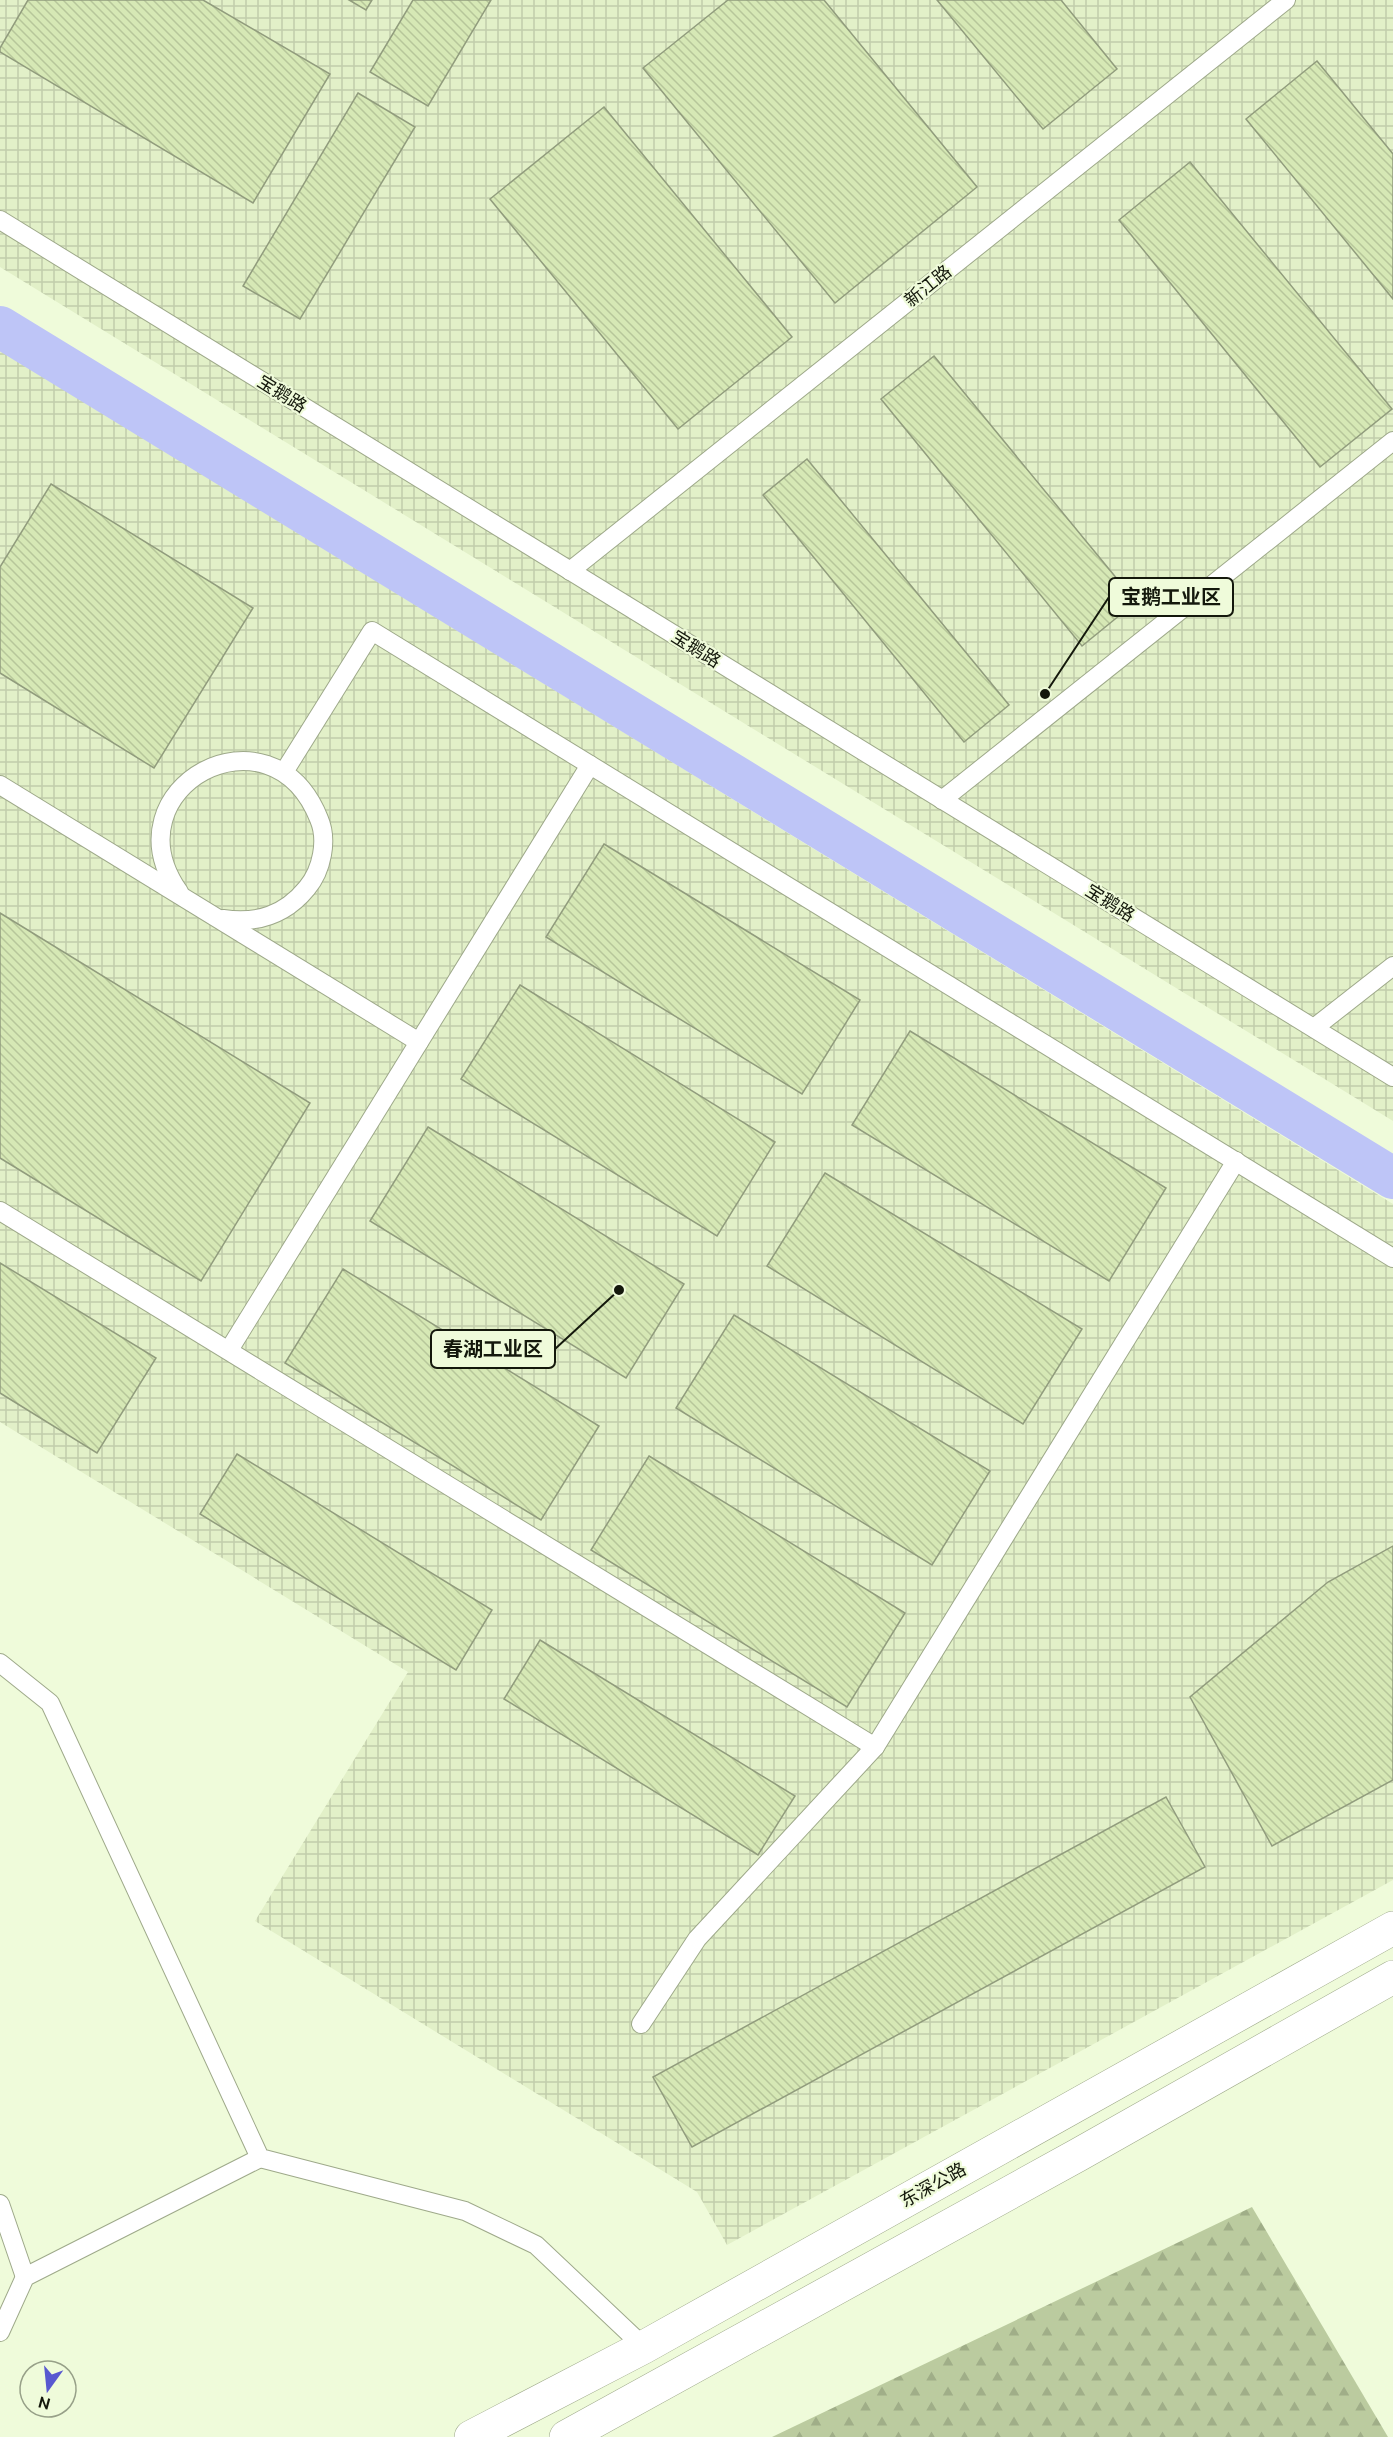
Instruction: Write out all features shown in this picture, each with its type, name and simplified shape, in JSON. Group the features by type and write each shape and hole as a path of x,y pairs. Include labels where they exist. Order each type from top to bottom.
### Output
{"highway":[{"name":"东深公路","path":"471,2437 644,2347 1393,1928"},
{"path":"566,2437 1078,2155 1393,1977"}],"lane":[{"name":"新江路","path":"570,571 1286,0"},
{"name":"宝鹅路","path":"0,220 1393,1077"},
{"path":"942,800 1393,441"},
{"path":"284,772 372,630 1393,1258"},
{"path":"183,897 170,879 162,859 160,838 163,818 172,799 186,782 203,770 222,762 244,760 264,763 284,772 300,785 313,803 321,823 323,844 320,864 311,884 298,900 280,912 261,920 239,922 218,919"},
{"path":"229,1350 590,765"},
{"path":"0,785 419,1042"},
{"path":"1314,1028 1393,966"},
{"path":"641,2024 697,1939 875,1747 1236,1161"},
{"path":"0,1211 875,1747"},
{"path":"0,1663 50,1703 260,2158"},
{"path":"0,2332 25,2277 260,2158 465,2211 536,2245 644,2347"},
{"path":"0,2204 25,2277"}],"shaded area":[{"path":"0,0 1393,0 1393,1121 0,267"},
{"path":"0,350 1393,1204 1393,1880 727,2245 697,2192 255,1921 408,1672 0,1422"}],"green space":[{"path":"1252,2207 1388,2437 772,2437"}],"building":[{"path":"28,0 203,0 330,74 253,203 0,52 0,48"},
{"path":"349,0 372,0 366,10"},
{"path":"413,0 491,0 428,106 370,72"},
{"path":"728,0 824,0 977,187 835,303 643,68"},
{"path":"937,0 1061,0 1117,69 1043,129"},
{"path":"1317,61 1393,154 1393,299 1246,119"},
{"path":"358,93 415,127 300,319 243,286"},
{"path":"604,107 792,337 678,429 490,199"},
{"path":"1190,162 1392,409 1320,467 1119,220"},
{"path":"934,356 1136,602 1082,646 881,399"},
{"path":"807,459 1009,705 964,742 763,495"},
{"path":"51,484 253,608 154,768 0,673 0,567"},
{"path":"604,844 860,1000 802,1094 546,937"},
{"path":"0,913 310,1103 201,1281 0,1158"},
{"path":"520,985 775,1142 717,1236 461,1079"},
{"path":"910,1031 1166,1188 1109,1281 852,1125"},
{"path":"428,1127 684,1284 626,1378 370,1221"},
{"path":"825,1173 1082,1329 1023,1424 767,1266"},
{"path":"0,1263 156,1358 97,1453 0,1393"},
{"path":"343,1269 599,1426 541,1520 285,1363"},
{"path":"734,1315 990,1471 932,1565 676,1408"},
{"path":"237,1454 492,1610 456,1670 200,1514"},
{"path":"649,1456 905,1613 847,1707 591,1550"},
{"path":"1393,1546 1393,1780 1272,1846 1190,1697 1328,1582"},
{"path":"540,1640 795,1796 758,1855 504,1699"},
{"path":"1166,1797 1205,1867 692,2147 653,2077"}],"waterway":[{"path":"0,327 1393,1178"}],"place":[{"name":"宝鹅工业区","path":"1045,694"},
{"name":"春湖工业区","path":"619,1290"}]}
